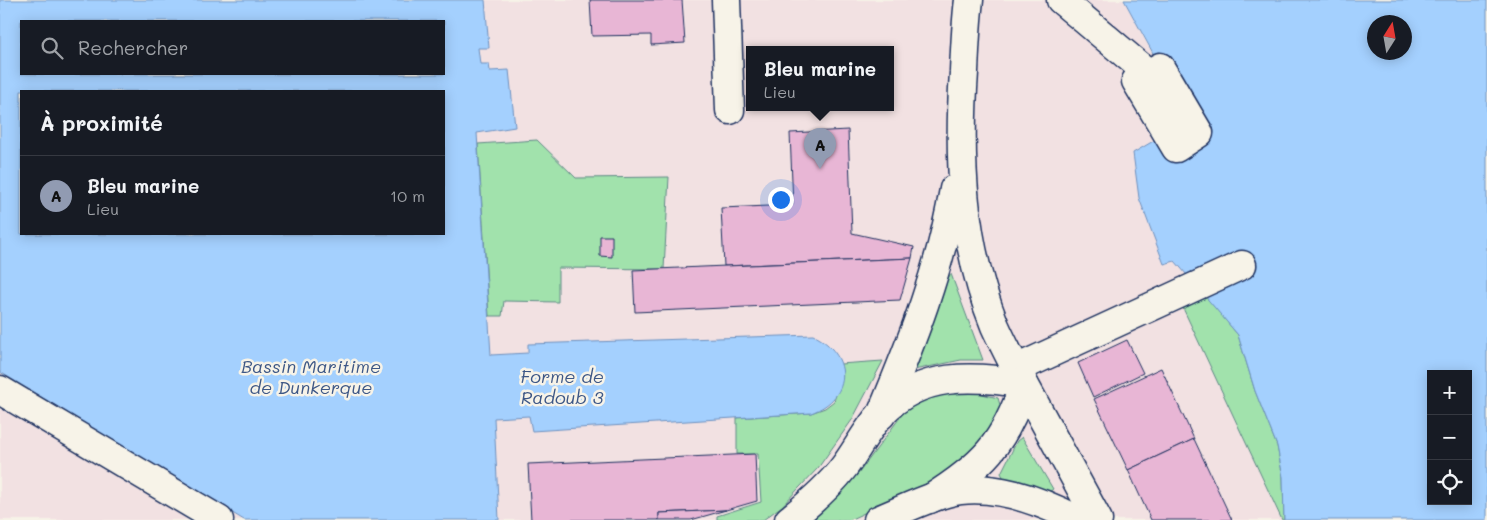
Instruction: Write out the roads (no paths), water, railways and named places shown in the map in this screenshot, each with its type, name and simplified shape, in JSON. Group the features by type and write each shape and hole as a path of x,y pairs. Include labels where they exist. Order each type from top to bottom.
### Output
{"street":[{"path":"726,0 730,110"},
{"path":"789,520 831,482 881,414 912,339 939,258 949,219 960,150 969,0"},
{"path":"1061,0 1149,74"},
{"path":"960,150 966,216 976,267 995,326 1020,377 1098,520"},
{"path":"881,414 910,390 935,381 1020,377 1242,265"},
{"path":"930,499 971,471 994,447 1011,420 1020,377"},
{"path":"0,390 219,520"},
{"path":"878,520 930,499 961,490 994,491 1028,499 1078,520"}],"water":[{"name":"Bassin Maritime de Dunkerque","path":"0,0 485,0 489,48 478,48 480,64 489,64 490,71 509,70 515,127 477,133 491,355 528,353 528,344 813,335 826,343 835,353 841,364 843,375 841,386 835,397 825,406 811,413 532,431 529,416 494,418 499,520 244,520 0,372"},
{"path":"1124,0 1487,0 1487,520 1284,520 1283,477 1277,446 1255,391 1238,335 1175,261 1164,264 1139,198 1133,153 1167,133 1147,100 1171,86"}],"place":[{"name":"Bleu marine","path":"820,169"}],"water label":[{"name":"Forme de Radoub 3","path":"562,386"}]}
